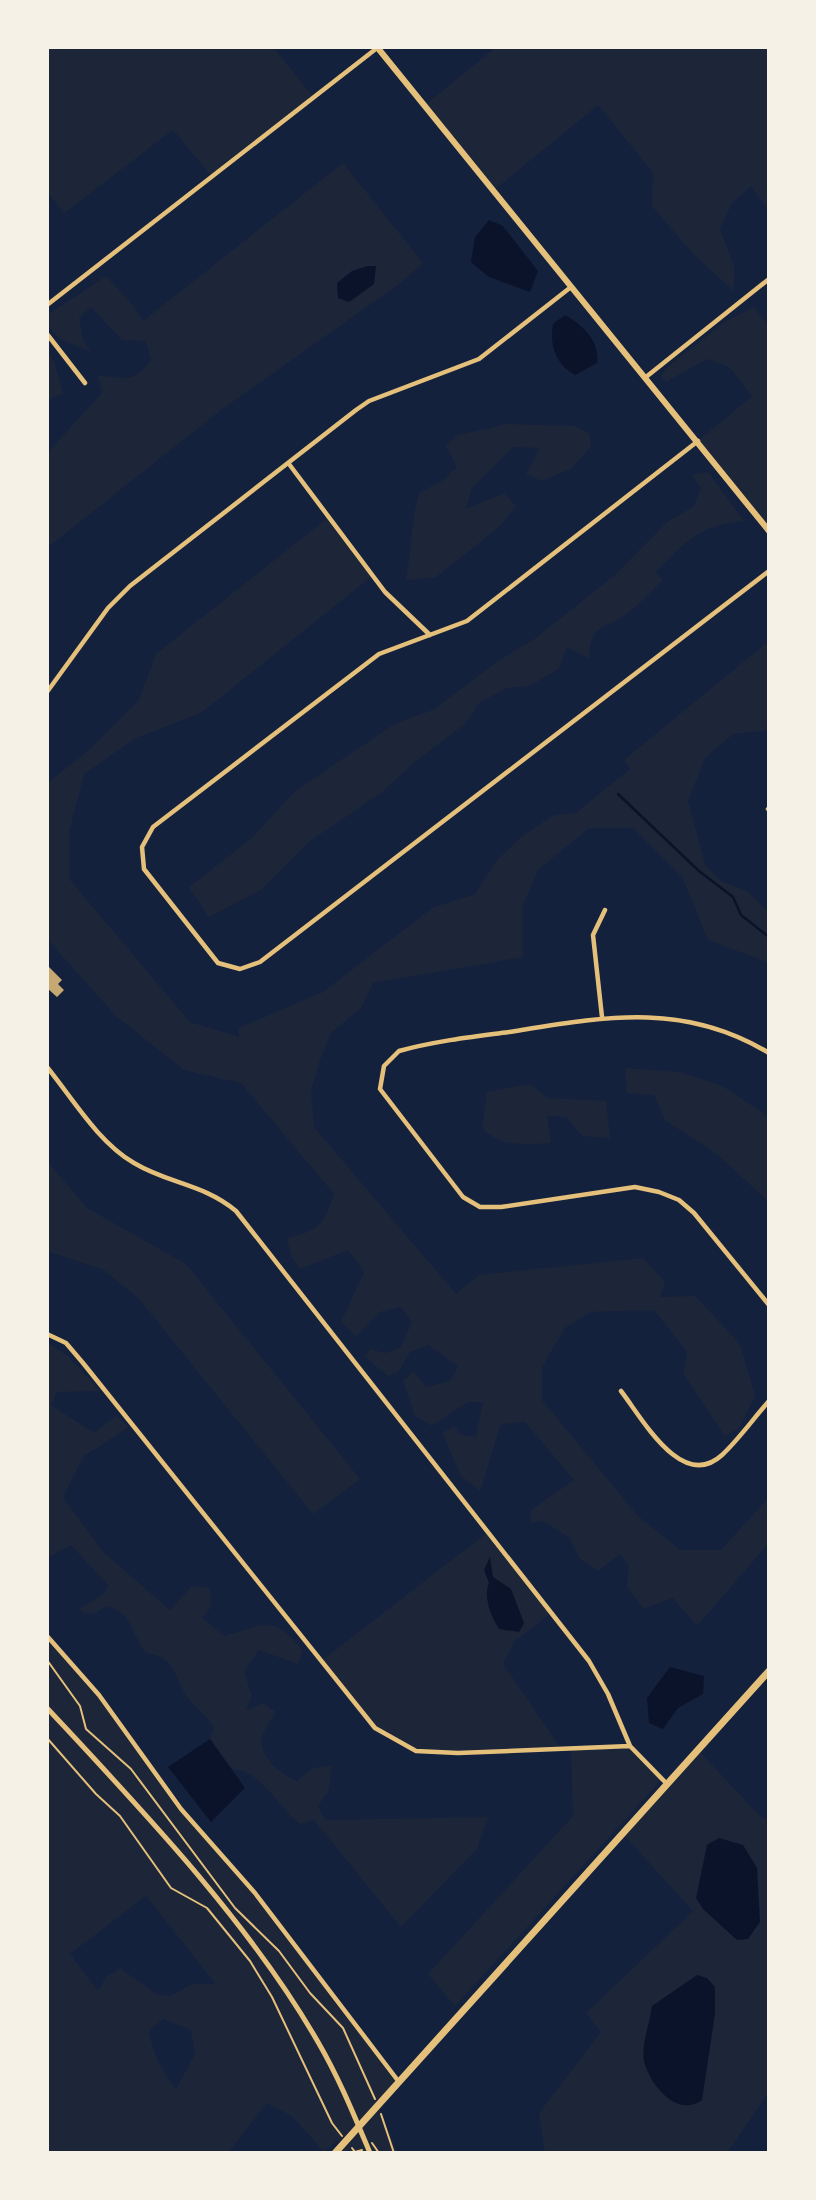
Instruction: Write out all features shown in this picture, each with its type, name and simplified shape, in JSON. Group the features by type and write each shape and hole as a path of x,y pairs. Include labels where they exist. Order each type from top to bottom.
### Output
{"main road":[{"path":"377,48 769,531"},
{"path":"335,2153 769,1671"}],"street":[{"path":"47,305 377,48"},
{"path":"646,377 769,279"},
{"path":"47,691 108,608 130,586 369,401 479,359 571,287"},
{"path":"47,334 85,383"},
{"path":"698,441 467,621 379,654 153,827 142,847 144,869 218,963 240,969 260,962 769,571"},
{"path":"289,464 385,592 430,635"},
{"path":"602,1017 593,935 605,910"},
{"path":"769,1053 727,1032 699,1023 644,1016 602,1017 399,1051 384,1066 380,1089 463,1197 480,1207 501,1207 635,1187 659,1192 679,1200 694,1213 769,1305"},
{"path":"47,1067 113,1149 155,1173 206,1190 236,1211 589,1661 608,1694 630,1746 666,1783"},
{"path":"47,1334 66,1343 374,1728 416,1751 458,1753 630,1746"},
{"path":"621,1391 673,1457 688,1465 704,1465 720,1457 769,1401"},
{"path":"47,1636 114,1714 181,1809 256,1893 399,2082"},
{"path":"47,1708 181,1856 265,1964 317,2040 370,2153"}],"path":[{"path":"47,1660 80,1706 86,1729 131,1769 235,1908 279,1951 310,1993 343,2028 378,2106 394,2153"},
{"path":"47,1738 96,1794 120,1816 171,1888 207,1908 250,1962 272,1997 332,2123 343,2137"},
{"path":"372,2143 379,2153"},
{"path":"351,2147 355,2152 361,2150"}],"shaded area":[{"path":"47,47 273,47 314,98 212,177 173,130 64,213 47,192"},
{"path":"496,47 769,47 769,211 751,186 732,203 720,229 734,266 734,291 694,255 652,206 653,173 598,105 493,191 425,105"},
{"path":"343,163 423,263 399,284 221,410 47,548 47,453 102,393 98,376 133,377 151,360 146,341 122,340 91,307 79,318 83,340 91,352 56,335 48,323 47,315 106,276 131,303 143,321"},
{"path":"489,220 503,226 538,271 530,292 489,277 471,262 475,237"},
{"path":"376,266 374,284 349,302 338,298 337,283 352,271"},
{"path":"754,307 769,326 769,531 698,441 752,396 729,367 707,359 666,382 661,376 665,369 726,321"},
{"path":"565,315 589,334 596,348 597,363 575,375 559,360 553,347 553,324"},
{"path":"47,350 55,364 63,394 47,400"},
{"path":"508,424 575,426 590,434 591,446 571,469 541,481 526,474 540,448 513,447 472,488 466,509 504,493 516,506 498,528 436,577 406,580 419,493 443,480 457,467 446,446 457,435"},
{"path":"708,472 744,521 716,526 685,543 656,572 663,580 630,611 595,634 589,659 567,647 559,668 530,686 506,688 478,704 466,723 417,760 381,793 310,841 261,890 209,917 189,887 252,838 295,791 396,723 433,710 498,661 536,638 616,574 667,522 694,506 701,488 692,475"},
{"path":"330,516 372,576 201,713 136,738 84,774 69,832 70,880 190,1022 239,1037 239,1028 323,992 432,908 475,894 497,860 522,836 554,815 576,813 630,769 624,760 769,641 769,730 733,734 705,758 688,801 705,864 721,881 747,891 769,912 769,963 708,940 682,877 633,828 589,828 538,870 523,905 523,957 373,983 361,1008 331,1033 311,1091 314,1127 456,1294 479,1275 643,1258 665,1282 660,1297 695,1296 740,1344 755,1396 739,1428 725,1436 683,1373 687,1352 654,1310 590,1312 565,1328 542,1367 542,1400 638,1516 680,1550 721,1550 769,1497 769,1543 697,1626 673,1598 643,1609 627,1586 629,1566 620,1554 598,1571 579,1558 570,1538 543,1521 531,1523 531,1510 574,1480 525,1422 501,1424 480,1491 461,1476 442,1433 454,1426 461,1435 476,1437 483,1402 468,1402 432,1426 415,1416 403,1381 414,1371 426,1387 450,1381 458,1366 428,1345 410,1352 398,1372 388,1376 365,1357 370,1349 385,1353 400,1348 412,1322 401,1307 380,1312 356,1336 341,1322 364,1272 348,1250 300,1269 291,1256 287,1238 319,1225 334,1194 241,1083 184,1070 116,1016 47,939 47,783 87,752 139,700 156,654"},
{"path":"625,1068 678,1072 721,1085 763,1113 769,1120 769,1202 718,1155 665,1120 654,1095 627,1093"},
{"path":"530,1084 547,1098 606,1101 610,1138 582,1136 566,1117 547,1116 551,1143 514,1143 488,1134 482,1127 487,1092"},
{"path":"47,1161 87,1208 186,1264 360,1479 313,1514 139,1299 104,1270 47,1251"},
{"path":"47,1343 68,1356 100,1391 57,1392 51,1405 94,1433 116,1416 129,1427 84,1456 63,1497 103,1552 170,1610 192,1586 210,1588 211,1607 202,1618 224,1636 258,1626 275,1626 303,1651 298,1664 259,1650 244,1671 252,1696 246,1710 263,1703 276,1712 262,1738 264,1752 272,1764 297,1781 313,1768 332,1765 329,1790 318,1806 325,1820 488,1817 477,1849 401,1927 314,1820 300,1824 252,1775 232,1769 210,1739 214,1728 186,1696 175,1672 165,1659 146,1653 120,1612 105,1606 96,1613 85,1614 79,1609 102,1595 109,1586 71,1545 47,1558"},
{"path":"488,1532 551,1613 514,1642 503,1664 562,1750 458,1753 416,1751 375,1728 320,1662"},
{"path":"490,1557 493,1577 511,1589 524,1623 519,1632 499,1629 491,1613 487,1601 489,1583 484,1570"},
{"path":"47,1636 99,1695 181,1809 238,1872 399,2082 378,2105 398,2153 335,2153 342,2145 338,2140 324,2152 293,2117 267,2103 228,2153 47,2153","holes":["146,1896 215,1983 214,1984 192,1984 171,1996 156,1994 120,1968 106,1977 98,1991 70,1954","163,2019 191,2030 195,2054 176,2089 159,2062 149,2031"]},
{"path":"670,1667 704,1676 703,1694 678,1708 663,1729 649,1723 647,1698"},
{"path":"210,1739 245,1788 211,1822 168,1767"},
{"path":"630,1746 662,1779 455,2006 428,1974 573,1816 571,1749"},
{"path":"698,1750 760,1816 769,1820 769,2092 727,2153 545,2153 539,2113 601,2032 586,2013 693,1911 622,1833","holes":["652,2006 654,2082 644,2059"]},
{"path":"719,1838 743,1845 757,1868 760,1922 748,1939 737,1940 703,1909 696,1898 707,1845"},
{"path":"697,1975 707,1978 715,1987 715,2014 702,2100 693,2105 684,2105 666,2097 652,2080 644,2061 644,2048 652,2006"}],"building":[{"path":"47,965 62,980 58,984 64,990 57,997 47,988"}],"waterway":[{"path":"618,794 699,871 733,897 741,915 769,937"}]}
